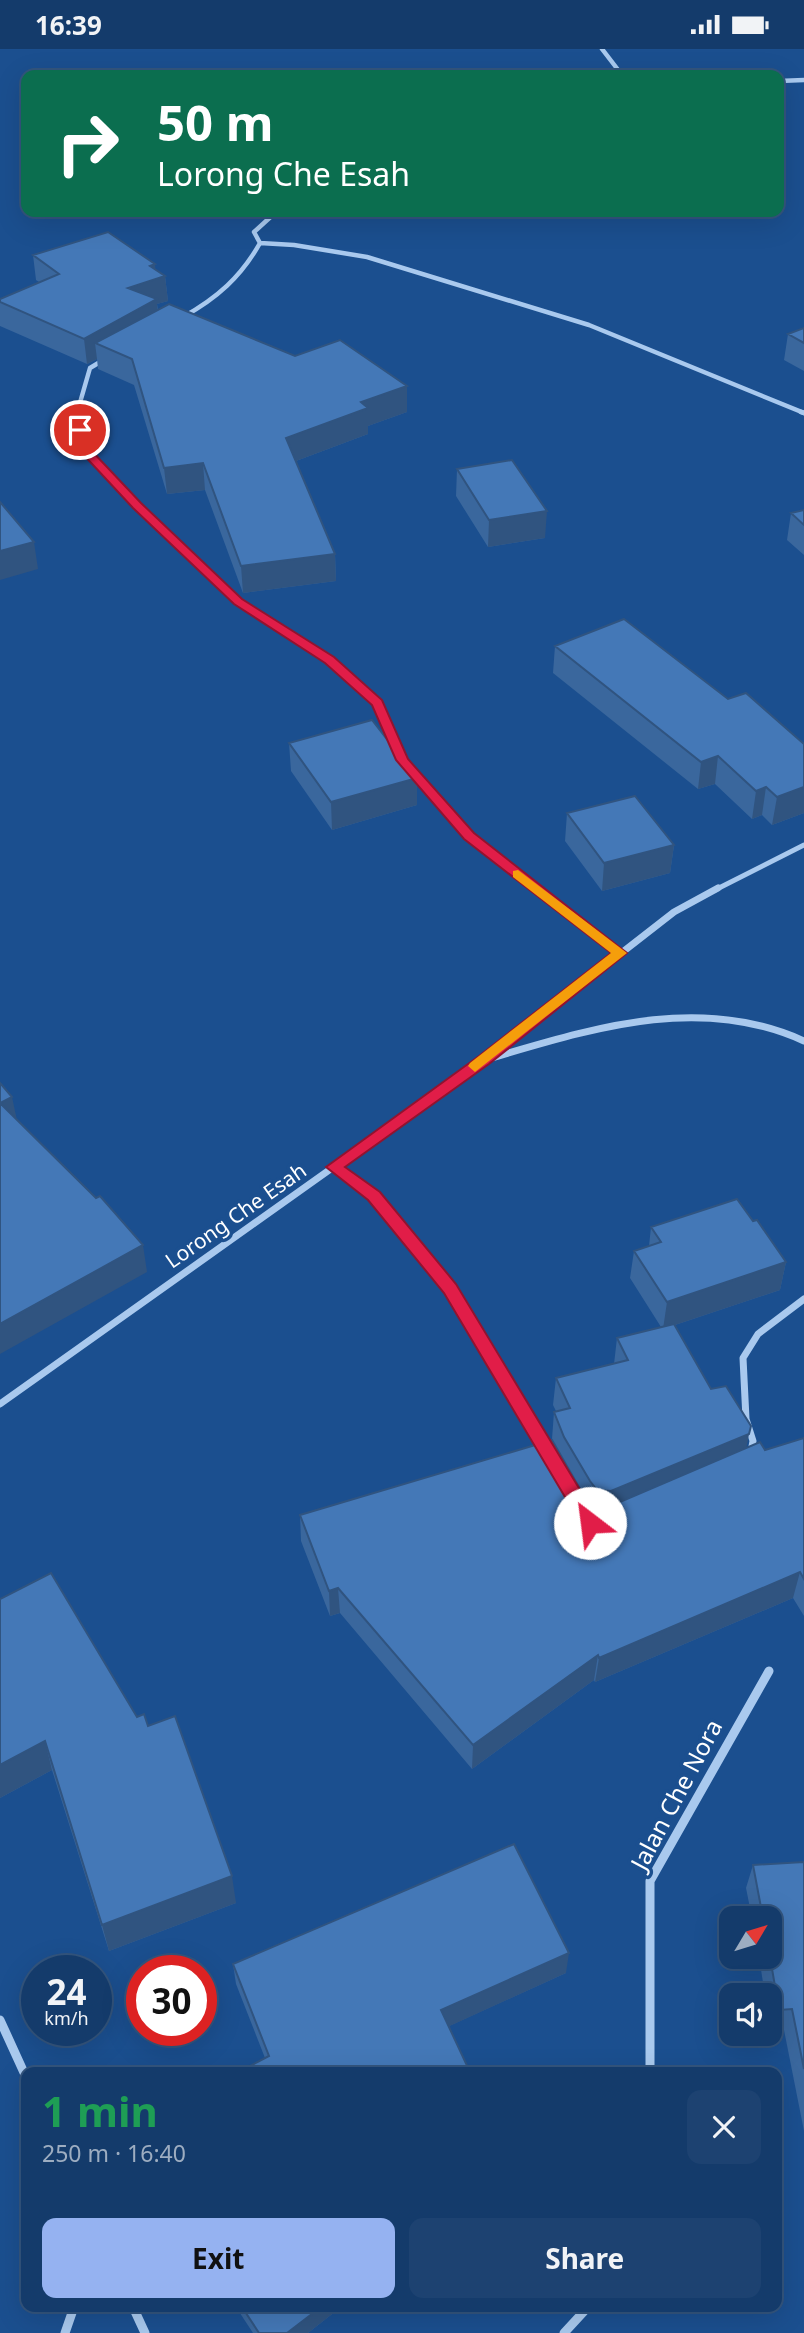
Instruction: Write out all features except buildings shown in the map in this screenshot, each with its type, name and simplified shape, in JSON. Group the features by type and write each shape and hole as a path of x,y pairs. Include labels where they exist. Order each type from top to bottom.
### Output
{"street":[{"path":"602,49 618,70"},
{"path":"784,81 804,80"},
{"path":"260,243 254,232 270,217"},
{"path":"172,323 207,304 245,271 260,243"},
{"path":"260,243 294,245 367,257 589,325 804,413"},
{"path":"113,355 90,368 76,410 84,449 137,506 238,601 329,660 378,703 402,760 469,836 620,953"},
{"name":"Lorong Che Esah","path":"0,1404 484,1060 674,912 804,845"},
{"path":"484,1060 605,1025 671,1020 724,1020 765,1026 804,1041"},
{"path":"334,1167 374,1196 450,1289 552,1458"},
{"path":"749,1465 753,1441 746,1419 743,1358 758,1334 804,1299"},
{"name":"Jalan Che Nora","path":"650,2067 650,1881 769,1671"},
{"path":"0,2020 21,2067"},
{"path":"65,2333 72,2312"},
{"path":"135,2312 145,2333"},
{"path":"564,2333 583,2312"}],"slow traffic":[{"path":"475,1066 620,953 518,874"}],"route":[{"path":"80,430 84,449 137,506 238,601 329,660 378,703 402,760 469,836 620,953 484,1060 334,1167 374,1196 450,1289 590,1523"}]}
